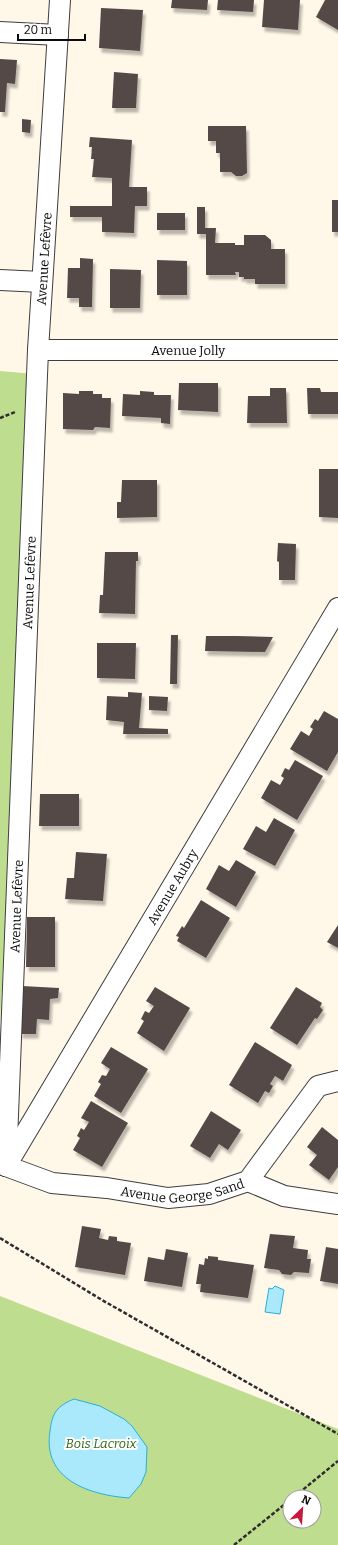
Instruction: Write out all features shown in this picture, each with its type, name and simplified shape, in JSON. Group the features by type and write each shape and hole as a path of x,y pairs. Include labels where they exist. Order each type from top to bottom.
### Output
{"street":[{"name":"Avenue Lefèvre","path":"6,1166 38,350 60,0"},
{"path":"0,32 58,35"},
{"path":"0,280 42,282"},
{"name":"Avenue Jolly","path":"38,350 338,350"},
{"name":"Avenue Aubry","path":"6,1166 338,608"},
{"name":"Avenue George Sand","path":"6,1166 52,1182 107,1188 168,1198 209,1194 248,1181 318,1086 338,1081"},
{"path":"248,1181 284,1196 338,1204"}],"path":[{"path":"0,1238 102,1300 338,1434"},
{"path":"304,1489 338,1461"},
{"path":"234,1545 282,1506"}],"green space":[{"path":"0,371 35,374 0,1022"},
{"name":"Bois Lacroix","path":"0,1296 338,1429 338,1545 0,1545"}],"water":[{"path":"275,1286 284,1290 280,1314 265,1312 269,1288 272,1289"},
{"path":"74,1399 100,1406 124,1419 132,1426 147,1447 146,1472 141,1484 129,1498 99,1493 72,1482 61,1473 53,1462 49,1448 52,1419 59,1407"}],"building":[{"path":"172,0 208,0 207,10 171,8"},
{"path":"218,0 254,0 253,12 217,10"},
{"path":"264,0 300,0 298,30 262,27"},
{"path":"325,0 338,0 338,30 316,17"},
{"path":"101,8 143,10 140,51 99,48"},
{"path":"0,59 17,60 15,84 7,83 5,112 0,112"},
{"path":"114,72 138,74 136,108 112,108"},
{"path":"22,119 31,120 30,133 22,132"},
{"path":"208,126 246,126 247,173 242,176 236,176 231,172 220,172 220,153 216,153 216,141 208,141"},
{"path":"90,137 132,140 129,187 147,187 147,206 135,206 134,233 102,232 102,217 70,217 70,206 112,206 112,178 92,177 94,159 91,159 92,147 89,147"},
{"path":"332,200 338,200 338,232 332,232"},
{"path":"197,207 205,207 205,228 216,228 215,243 235,243 235,245 244,245 244,235 265,235 271,240 271,249 285,249 285,284 255,284 255,279 244,279 244,277 239,277 239,272 235,272 236,275 206,275 206,234 197,234"},
{"path":"157,213 185,213 185,230 157,230"},
{"path":"80,258 93,259 92,307 79,307 79,298 67,298 68,268 80,268"},
{"path":"157,260 187,261 187,295 157,295"},
{"path":"110,269 141,270 140,308 110,308"},
{"path":"179,383 218,383 218,412 178,410"},
{"path":"270,388 286,388 287,423 247,423 248,396 270,396"},
{"path":"307,388 320,388 321,392 338,392 338,414 308,414"},
{"path":"79,391 93,391 93,394 102,394 102,398 111,398 110,428 95,427 93,430 63,429 63,393 79,394"},
{"path":"140,391 154,392 154,395 171,395 170,424 161,423 161,418 122,416 123,394 140,395"},
{"path":"319,469 338,469 338,518 319,517"},
{"path":"122,480 157,480 157,517 117,518 117,502 121,502"},
{"path":"278,543 296,544 295,580 279,580 279,562 277,561"},
{"path":"105,552 138,552 138,561 136,561 135,614 99,613 100,595 103,595"},
{"path":"171,635 178,635 177,684 170,684"},
{"path":"206,636 273,637 265,652 205,651"},
{"path":"97,643 136,643 135,679 97,678"},
{"path":"128,692 142,693 139,728 168,729 168,734 123,734 124,722 106,720 107,696 128,697"},
{"path":"149,696 168,697 167,711 149,710"},
{"path":"324,711 338,719 338,752 327,771 290,749 301,731 309,736 313,729 310,727 315,719 318,721"},
{"path":"295,760 323,776 297,820 261,798 271,780 280,785 284,778 281,776 285,768 289,770"},
{"path":"40,794 79,794 79,826 39,826"},
{"path":"274,818 295,830 275,866 243,849 256,826 266,832"},
{"path":"76,852 107,854 103,901 65,899 67,878 74,878"},
{"path":"236,860 256,872 236,907 206,889 219,865 229,871"},
{"path":"201,900 230,918 206,958 177,941 179,937 176,936 182,926 184,928"},
{"path":"27,917 55,917 55,967 26,967"},
{"path":"338,925 338,948 327,942"},
{"path":"22,986 59,988 58,998 50,999 49,1020 37,1019 36,1034 20,1034"},
{"path":"155,987 190,1008 164,1051 137,1033 144,1021 141,1019 145,1011 149,1013 154,1006 146,1001"},
{"path":"296,987 322,1003 320,1007 323,1010 317,1019 315,1018 297,1045 270,1028"},
{"path":"255,1042 292,1065 283,1081 275,1076 270,1084 273,1086 269,1093 265,1091 258,1103 229,1085"},
{"path":"111,1047 148,1069 121,1113 94,1096 101,1084 98,1082 102,1075 106,1076 110,1069 101,1063"},
{"path":"91,1101 128,1123 102,1167 73,1150 80,1138 77,1136 81,1128 84,1130 89,1122 81,1118"},
{"path":"211,1111 241,1130 228,1150 219,1144 210,1158 190,1146"},
{"path":"322,1127 338,1140 338,1167 329,1180 309,1165 317,1155 307,1147"},
{"path":"82,1226 101,1229 99,1238 108,1240 109,1236 117,1237 117,1241 131,1243 125,1275 75,1267"},
{"path":"270,1234 295,1236 293,1248 308,1250 307,1259 311,1259 309,1273 294,1272 291,1275 282,1274 279,1270 264,1268"},
{"path":"326,1247 338,1249 338,1284 320,1281"},
{"path":"166,1249 188,1253 182,1287 144,1281 148,1257 164,1260"},
{"path":"208,1256 218,1257 218,1260 254,1265 248,1298 200,1292 201,1284 196,1284 199,1264 204,1265 205,1258 208,1259"}]}
